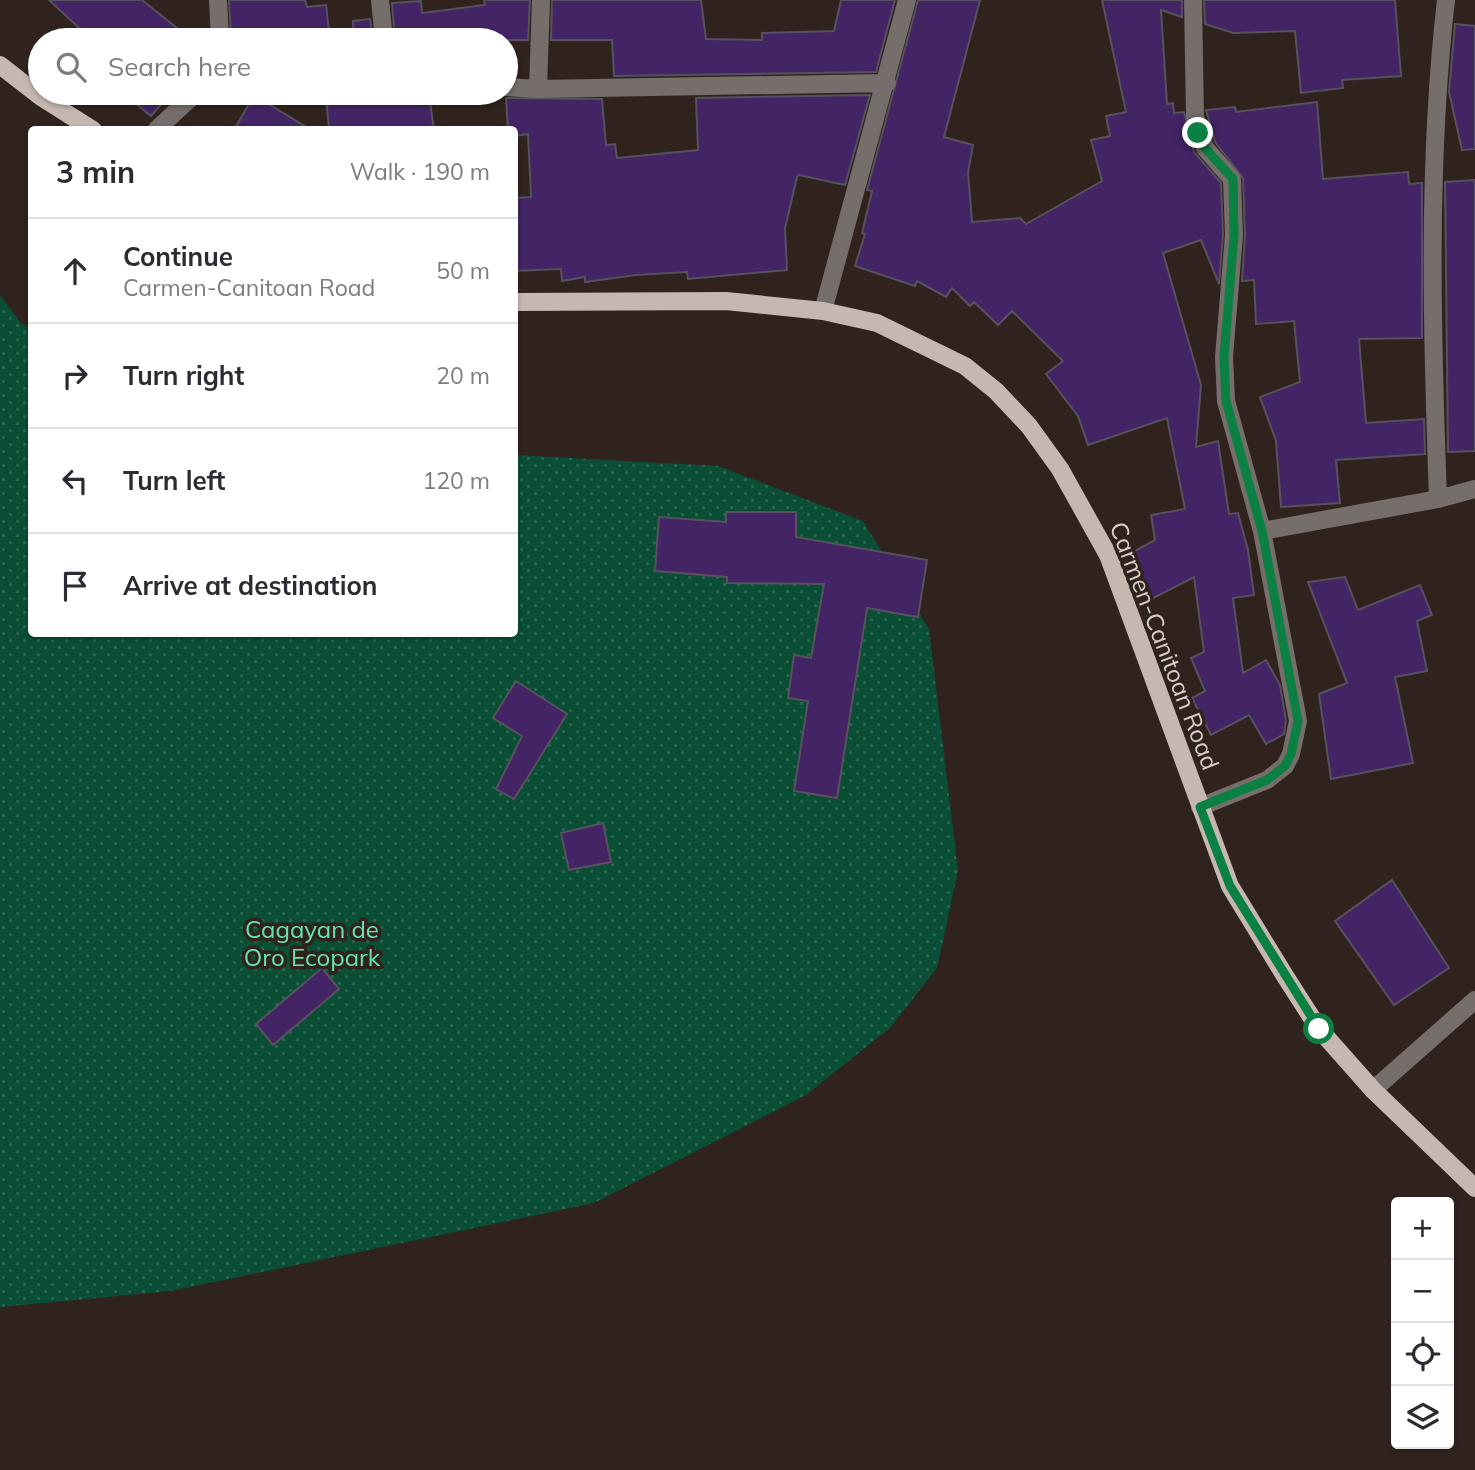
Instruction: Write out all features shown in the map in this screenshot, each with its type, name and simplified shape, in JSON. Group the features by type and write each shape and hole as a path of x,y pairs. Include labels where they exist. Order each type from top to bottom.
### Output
{"main road":[{"path":"0,65 28,87"},
{"path":"54,105 87,126"},
{"name":"Carmen-Canitoan Road","path":"518,302 726,301 823,311 877,323 965,366 996,391 1028,426 1060,469 1108,555 1230,886 1319,1029 1373,1090 1475,1188"}],"street":[{"path":"218,0 219,28"},
{"path":"380,0 383,28"},
{"path":"538,89 541,0"},
{"path":"823,311 887,83 907,0"},
{"path":"1193,0 1195,117 1198,133 1205,148 1233,179 1234,235 1224,357 1226,401 1262,531 1298,721 1295,739 1285,766 1267,780 1200,807"},
{"path":"1438,499 1432,341 1437,146 1446,0"},
{"path":"518,88 887,83"},
{"path":"160,126 183,105"},
{"path":"1262,531 1438,499 1475,489"},
{"path":"1373,1090 1475,1000"}],"green space":[{"name":"Cagayan de Oro Ecopark","path":"0,295 20,322 28,327 28,637 518,637 518,455 718,466 863,521 929,629 958,871 937,968 890,1028 806,1095 594,1203 171,1291 0,1307"}],"building":[{"path":"49,0 142,0 177,28 79,28"},
{"path":"229,0 305,0 307,7 326,5 329,28 230,28"},
{"path":"484,0 530,0 528,40 518,40 518,28 394,28 392,3 421,1 422,13 485,5"},
{"path":"552,0 701,0 706,39 762,40 762,33 834,31 841,0 895,0 876,72 614,76 612,40 551,40"},
{"path":"918,0 980,0 944,137 973,145 968,172 972,222 1020,218 1026,224 1102,181 1091,140 1110,136 1106,116 1126,112 1102,0 1182,0 1182,17 1161,10 1167,104 1173,103 1174,113 1184,112 1194,152 1221,183 1223,235 1219,284 1201,240 1163,253 1201,385 1196,447 1218,441 1229,514 1238,513 1248,550 1254,595 1233,598 1243,673 1266,660 1280,685 1286,721 1284,734 1266,744 1249,715 1211,735 1192,698 1205,691 1191,658 1204,652 1194,577 1146,602 1124,557 1155,540 1151,515 1185,509 1167,418 1088,445 1078,416 1046,374 1063,361 1012,311 998,325 974,302 970,306 952,288 946,297 917,281 915,286 855,266 865,234 862,233 872,191 867,190"},
{"path":"1204,0 1395,0 1401,76 1342,80 1343,88 1301,93 1295,31 1233,33 1205,24"},
{"path":"370,19 371,28 353,28 353,21"},
{"path":"1455,24 1475,26 1475,149 1462,150 1449,92"},
{"path":"870,95 845,185 799,175 797,177 785,228 787,270 688,279 687,272 636,275 585,282 585,277 562,281 561,269 518,271 518,198 531,197 528,134 518,135 518,126 508,126 506,105 518,105 518,98 602,99 606,145 615,144 617,158 698,150 696,98"},
{"path":"1317,102 1323,179 1408,172 1409,184 1422,183 1422,338 1359,339 1366,423 1424,419 1425,454 1336,460 1340,503 1281,507 1276,441 1260,397 1300,382 1294,321 1256,324 1254,280 1242,281 1245,235 1243,178 1215,142 1206,110 1235,107 1236,112"},
{"path":"138,105 160,105 151,116"},
{"path":"248,105 270,105 304,126 236,126"},
{"path":"327,105 430,105 433,126 329,126"},
{"path":"1475,180 1475,451 1448,452 1445,182"},
{"path":"726,512 796,512 796,537 927,560 918,617 867,608 837,798 794,791 808,701 788,698 794,655 811,658 824,584 727,583 727,577 655,571 659,517 726,522"},
{"path":"1345,577 1358,610 1420,585 1432,615 1417,621 1427,671 1395,677 1413,763 1331,779 1319,694 1347,683 1308,582"},
{"path":"516,681 567,714 514,799 496,789 522,736 493,718"},
{"path":"603,823 611,862 569,870 561,833"},
{"path":"1392,880 1449,968 1394,1005 1335,921"},
{"path":"322,968 339,989 273,1045 256,1024"}],"route":[{"path":"1198,133 1205,148 1233,179 1234,235 1224,357 1226,401 1262,531 1298,721 1291,754 1285,766 1267,780 1200,807 1230,886 1319,1029"}]}
